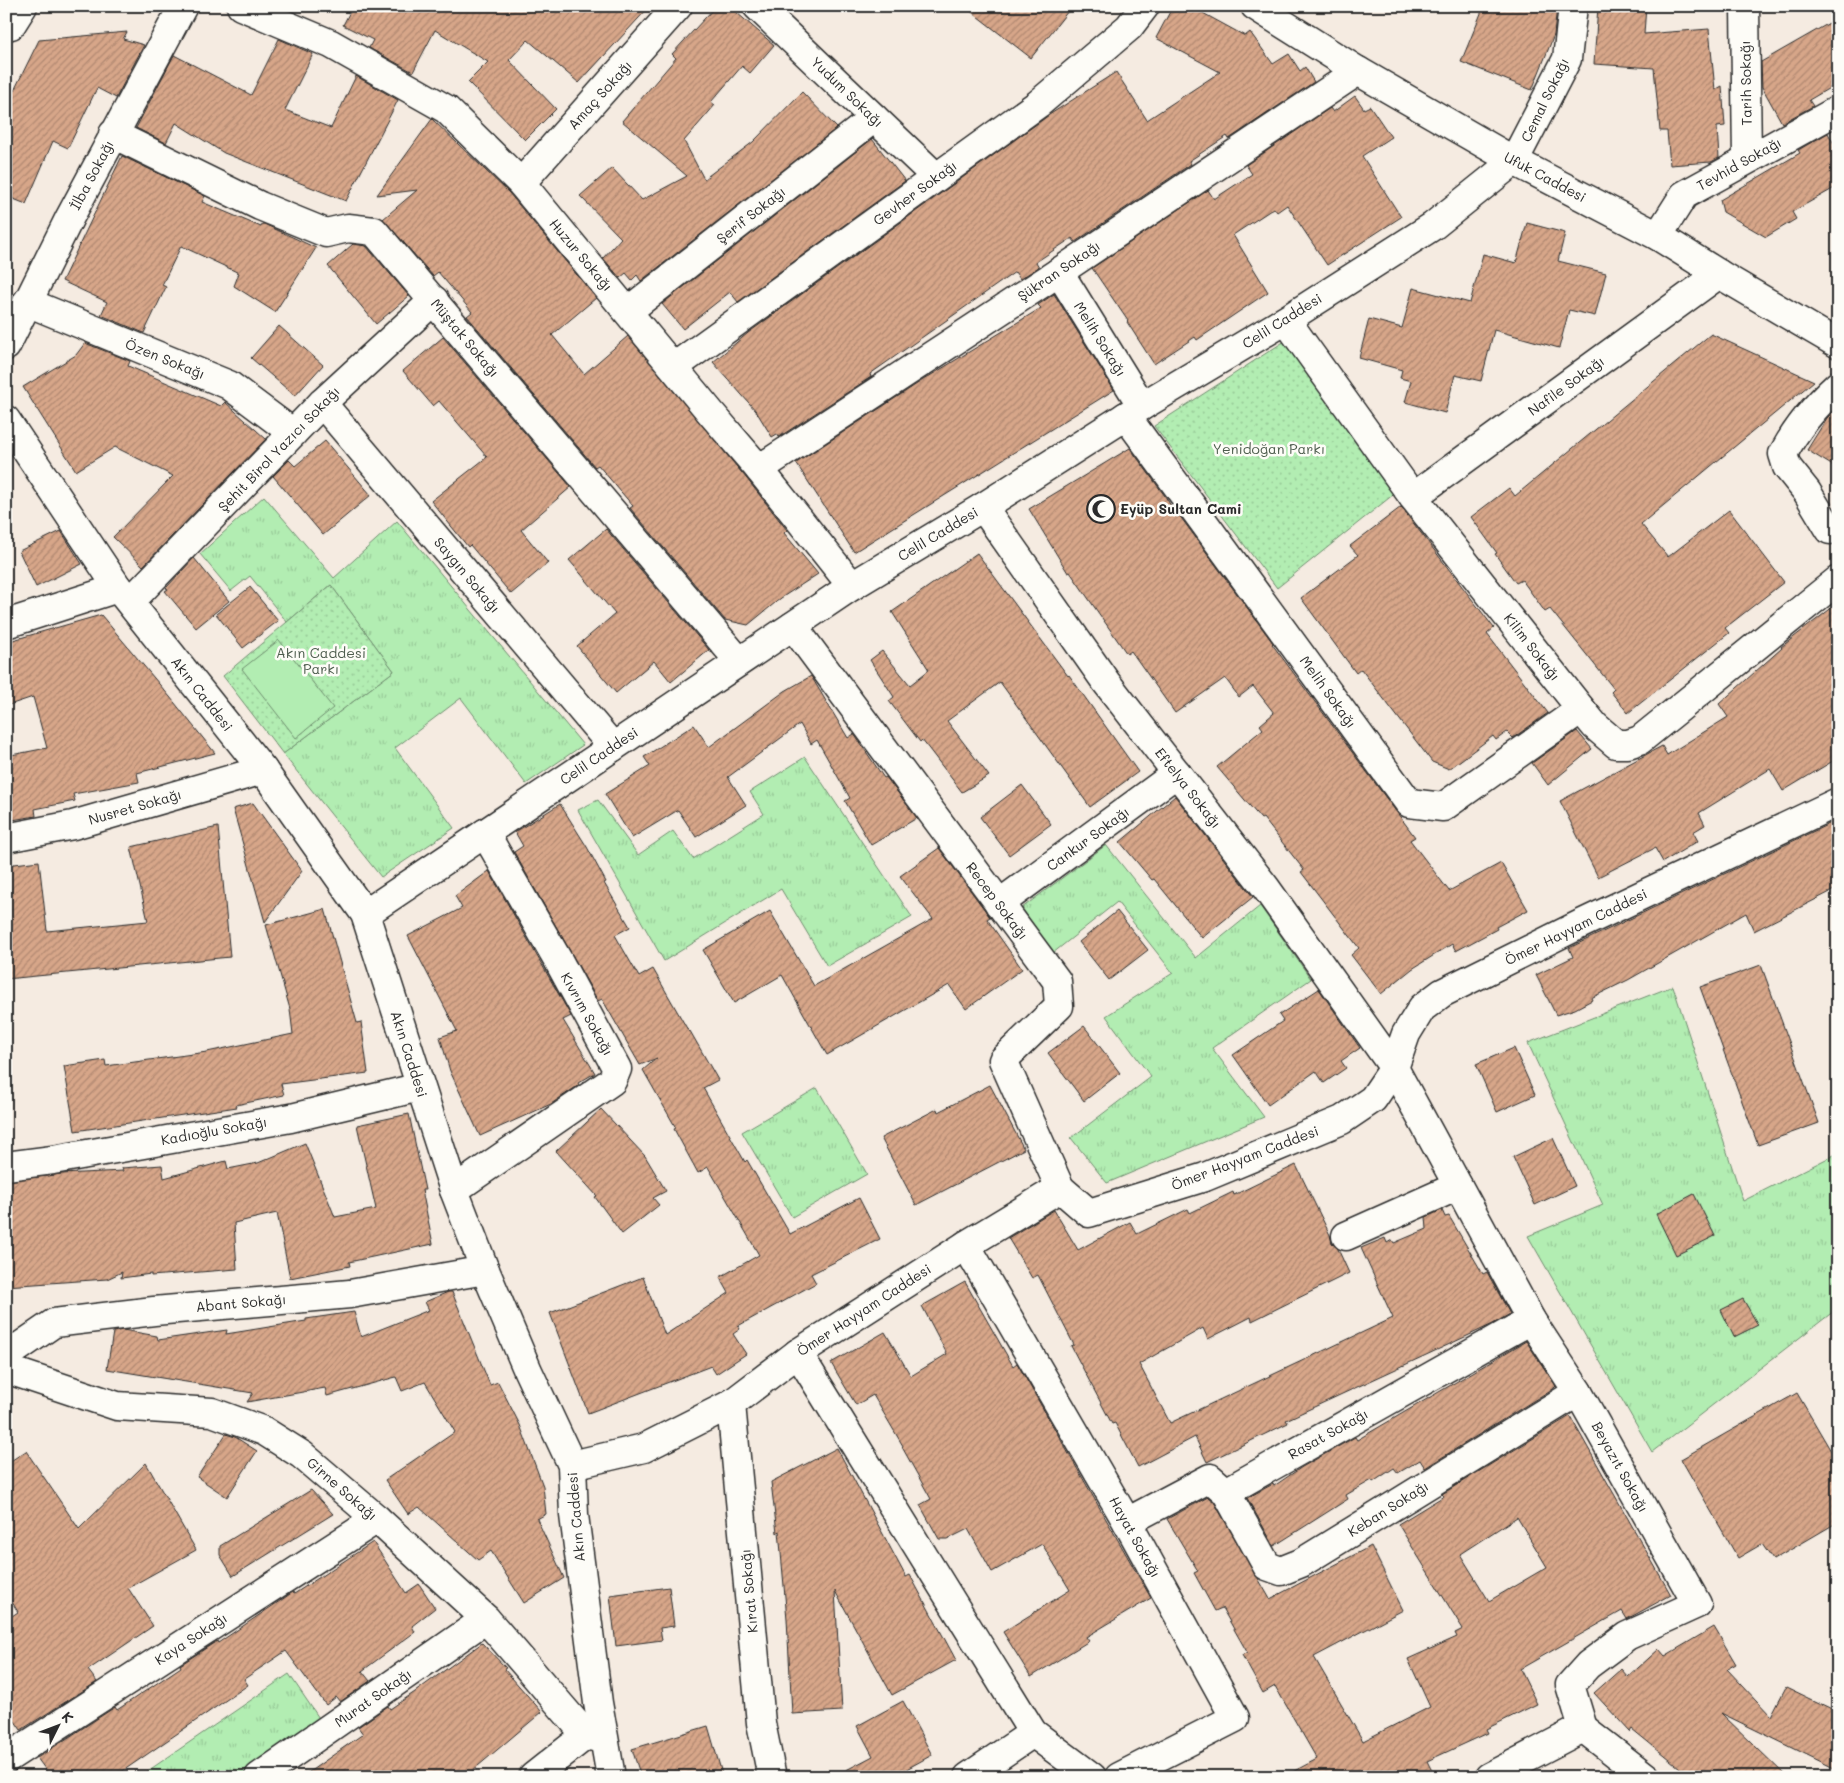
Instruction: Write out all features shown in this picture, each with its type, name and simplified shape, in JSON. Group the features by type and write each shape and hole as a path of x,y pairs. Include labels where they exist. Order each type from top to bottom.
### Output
{"street":[{"path":"6,26 11,24 24,6"},
{"name":"İlba Sokağı","path":"6,346 113,134 183,6"},
{"name":"Huzur Sokağı","path":"241,6 331,44 446,109 521,183 759,469 852,586"},
{"name":"Amaç Sokağı","path":"521,183 678,6"},
{"name":"Yudum Sokağı","path":"757,6 936,177"},
{"name":"Gevher Sokağı","path":"674,367 1038,104 1129,27 1145,6"},
{"name":"Ufuk Caddesi","path":"1255,6 1358,71 1514,161 1658,236 1718,274 1838,344"},
{"name":"Cemal Sokağı","path":"1514,161 1567,59 1573,6"},
{"name":"Tarih Sokağı","path":"1745,6 1747,160"},
{"name":"Şükran Sokağı","path":"759,469 1059,272 1358,71"},
{"name":"Tevhid Sokağı","path":"1658,236 1684,195 1838,110"},
{"name":"Şerif Sokağı","path":"628,311 874,118"},
{"name":"Müştak Sokağı","path":"113,134 260,206 326,233 348,228 374,231 739,661"},
{"name":"Celil Caddesi","path":"365,914 852,586 983,508 1134,411 1286,320 1433,226 1514,161"},
{"name":"Melih Sokağı","path":"1059,272 1134,411 1409,803 1443,807 1581,710"},
{"name":"Nafile Sokağı","path":"1413,497 1718,274"},
{"name":"Şehit Birol Yazıcı Sokağı","path":"124,595 322,403 434,300"},
{"name":"Özen Sokağı","path":"27,302 229,385 293,433"},
{"name":"Kilim Sokağı","path":"1286,320 1413,497 1581,710 1616,744 1628,744 1640,740 1838,580"},
{"path":"1830,530 1807,492 1787,467 1784,454 1800,426 1821,401 1838,385"},
{"name":"Saygın Sokağı","path":"322,403 613,747"},
{"name":"Akın Caddesi","path":"6,420 124,595 263,770 365,914 454,1190 485,1270 528,1371 572,1465 574,1515 595,1737 611,1777"},
{"name":"Eftelya Sokağı","path":"983,508 1106,682 1266,888 1394,1068"},
{"path":"6,624 124,595"},
{"name":"Recep Sokağı","path":"793,626 1057,981 1059,1006 1003,1060 1060,1188"},
{"name":"Nusret Sokağı","path":"6,838 73,825 263,770"},
{"name":"Cankur Sokağı","path":"1000,904 1177,773"},
{"name":"Ömer Hayyam Caddesi","path":"572,1465 644,1448 731,1404 798,1352 966,1245 1060,1188 1089,1213 1205,1177 1342,1120 1373,1099 1394,1068 1406,1034 1422,1008 1442,993 1581,924 1838,802"},
{"name":"Kıvrım Sokağı","path":"454,1190 612,1081 617,1069 558,960 485,833"},
{"name":"Beyazıt Sokağı","path":"1394,1068 1531,1320 1578,1392 1697,1604 1627,1636 1588,1665 1570,1685 1583,1728"},
{"name":"Kadıoğlu Sokağı","path":"6,1166 53,1160 291,1118 420,1087"},
{"path":"1346,1236 1458,1186"},
{"name":"Hayat Sokağı","path":"966,1245 1127,1522 1236,1718 1118,1777"},
{"name":"Abant Sokağı","path":"6,1356 54,1323 154,1310 350,1294 485,1270"},
{"name":"Rasat Sokağı","path":"1226,1492 1531,1320"},
{"path":"798,1352 1033,1733 1092,1777"},
{"name":"Girne Sokağı","path":"6,1369 117,1406 212,1412 264,1431 302,1455 377,1519 486,1619 595,1737"},
{"name":"Keban Sokağı","path":"1226,1492 1267,1566 1280,1571 1301,1563 1578,1392"},
{"name":"Kırat Sokağı","path":"731,1404 761,1723 772,1777"},
{"path":"1127,1522 1210,1478 1226,1492"},
{"name":"Kaya Sokağı","path":"6,1760 377,1519"},
{"name":"Murat Sokağı","path":"260,1777 486,1619"},
{"path":"1489,1777 1583,1728 1646,1777"},
{"path":"968,1777 1033,1733"},
{"path":"533,1777 595,1737"}],"green space":[{"name":"Yenidoğan Parkı","path":"1288,339 1394,494 1277,588 1154,426"},
{"path":"264,496 334,578 397,521 583,745 526,784 461,698 395,748 454,828 381,877 283,754 394,671 331,585 287,622 250,576 231,591 200,554"},
{"name":"Akın Caddesi Parkı","path":"331,585 394,671 283,754 223,676"},
{"path":"279,640 333,708 296,738 242,669"},
{"path":"805,757 912,917 827,966 781,889 664,961 578,810 598,800 638,855 673,831 693,859 764,814 750,792"},
{"path":"1106,845 1196,958 1260,906 1311,979 1212,1048 1264,1117 1107,1183 1071,1138 1151,1077 1106,1016 1173,973 1117,902 1053,953 1022,908"},
{"path":"1673,986 1743,1201 1838,1153 1838,1308 1652,1452 1528,1236 1603,1205 1528,1043"},
{"path":"817,1088 867,1174 792,1217 742,1132"},
{"path":"289,1674 323,1724 247,1777 139,1777"}],"building":[{"path":"353,6 650,6 579,83 528,40 509,60 556,109 525,140 468,82 488,62 435,30 413,72 369,48 373,40 343,25"},
{"path":"716,6 729,6 774,45 750,73 742,66 711,102 715,105 684,141 704,179 753,142 802,92 837,128 641,281 637,275 632,280 626,273 620,278 603,258 621,238 580,196 612,168 642,200 687,176 622,121 676,58 672,54"},
{"path":"964,6 1072,6 1031,58"},
{"path":"1173,6 1190,6 1245,36 1250,32 1273,64 1289,54 1300,71 1305,67 1314,82 1229,139 1227,136 1189,161 1191,164 1075,242 1072,238 1036,262 1039,267 1020,279 1015,272 870,374 871,377 779,437 777,434 772,437 756,411 713,362 748,333 1049,115 1116,72 1147,120 1220,72 1156,38"},
{"path":"1484,6 1557,6 1554,35 1532,90 1461,62"},
{"path":"1598,6 1646,6 1644,34 1709,29 1715,90 1722,86 1725,126 1717,127 1719,158 1711,162 1670,165 1667,131 1660,131 1654,68 1594,64"},
{"path":"1838,18 1838,83 1809,100 1813,106 1782,123 1762,87 1761,62"},
{"path":"127,32 123,39 144,45 116,98 97,88 68,148 53,141 26,204 6,196 6,107 39,40"},
{"path":"279,39 313,54 285,110 331,128 356,76 398,100 346,201 224,153 176,123 166,143 136,128 174,55 251,95"},
{"path":"1355,96 1364,109 1370,106 1391,137 1362,156 1401,217 1327,265 1287,205 1277,212 1274,208 1233,235 1268,292 1197,340 1195,337 1154,364 1092,268 1208,190 1214,199 1252,174 1246,165 1330,108 1333,112"},
{"path":"432,119 509,193 596,298 552,335 584,374 628,336 747,479 787,530 784,533 818,574 781,598 748,625 725,620 630,508 633,506 598,465 595,467 467,316 472,312 438,272 433,276 383,219 417,190 377,195"},
{"path":"1828,133 1838,151 1838,186 1792,212 1796,219 1766,237 1723,212 1720,200 1800,153 1798,150"},
{"path":"872,139 905,181 738,302 730,292 683,329 662,304"},
{"path":"122,156 205,196 202,202 261,227 264,224 316,248 275,312 234,286 239,273 181,246 162,285 166,287 144,333 101,315 107,302 62,281"},
{"path":"1527,223 1565,233 1558,261 1606,273 1595,316 1569,310 1559,348 1494,330 1481,381 1455,375 1445,413 1405,402 1411,381 1400,378 1402,370 1359,358 1369,319 1402,328 1413,288 1470,303 1483,254 1516,263"},
{"path":"353,244 366,246 409,296 376,324 328,266"},
{"path":"1054,294 1114,390 854,552 796,463 923,380 1041,308 1038,305"},
{"path":"279,326 323,365 295,396 251,358"},
{"path":"1711,334 1814,381 1641,524 1668,557 1729,510 1784,582 1725,628 1729,633 1628,713 1611,692 1614,689 1550,609 1545,612 1522,580 1516,583 1471,517 1509,488 1515,496"},
{"path":"443,337 571,487 521,530 548,563 511,594 470,545 468,547 431,501 487,457 439,401 433,406 403,371"},
{"path":"85,343 130,361 128,366 221,406 225,402 266,439 143,566 113,537 173,476 115,447 76,471 23,387 76,355"},
{"path":"1838,407 1838,469 1807,450 1827,418"},
{"path":"325,441 371,495 323,535 273,476 289,460 295,466"},
{"path":"1130,448 1165,496 1177,516 1179,515 1415,837 1410,840 1449,891 1501,863 1528,910 1456,951 1452,944 1412,969 1381,994 1351,955 1359,948 1301,872 1304,870 1263,818 1261,819 1217,767 1263,729 1260,725 1274,713 1253,686 1239,697 1225,678 1175,713 1131,651 1127,654 1070,572 1068,573 1029,509"},
{"path":"1401,507 1494,628 1487,634 1548,713 1513,738 1507,732 1496,740 1493,736 1449,769 1432,762 1361,669 1356,673 1301,598 1358,555 1350,546"},
{"path":"606,529 709,650 671,682 654,661 616,693 577,646 615,614 569,560"},
{"path":"61,531 82,564 36,587 19,551"},
{"path":"977,553 1069,675 1138,772 1090,807 1000,682 947,721 989,776 962,792 889,701 894,697 870,660 882,651 910,685 929,670 892,612"},
{"path":"194,558 229,601 196,628 165,591"},
{"path":"250,587 278,621 243,648 216,614"},
{"path":"1838,603 1838,758 1783,791 1770,769 1699,813 1705,825 1693,832 1698,841 1663,862 1655,848 1598,877 1560,801 1662,746 1667,755 1728,717 1719,704 1781,647"},
{"path":"101,615 215,753 137,773 139,782 73,794 75,801 35,809 36,816 6,821 6,756 47,748 33,697 6,706 6,642"},
{"path":"811,676 848,738 854,734 884,778 886,777 917,818 871,845 845,801 850,798 817,740 811,744 800,724 728,777 746,805 696,837 678,810 632,838 605,794 650,766 644,757 694,725 709,747 785,691"},
{"path":"1577,731 1592,749 1548,785 1532,763"},
{"path":"1022,785 1051,824 1009,855 980,817"},
{"path":"1175,796 1253,897 1202,938 1154,879 1152,880 1120,842"},
{"path":"253,803 302,871 265,922 233,809"},
{"path":"560,804 587,847 606,882 604,883 630,927 615,935 639,977 653,969 690,1031 718,1080 703,1088 745,1162 747,1160 790,1234 859,1198 880,1239 811,1274 816,1283 738,1326 740,1329 733,1334 746,1354 716,1374 711,1366 588,1413 550,1313 643,1277 665,1335 729,1293 720,1277 759,1255 708,1167 698,1173 674,1129 676,1128 643,1070 657,1058 640,1065 602,999 598,1001 514,852 523,846 515,832"},
{"path":"1831,823 1838,837 1838,888 1754,931 1746,913 1628,980 1591,998 1592,1000 1575,1009 1556,1015 1536,975 1573,957 1569,948"},
{"path":"218,827 230,957 6,979 6,865 39,861 47,931 148,921 131,847"},
{"path":"939,848 990,917 987,919 1022,969 966,1009 949,985 827,1055 782,975 734,1003 703,950 770,911 814,986 933,919 900,876"},
{"path":"489,871 571,1016 563,1020 595,1073 578,1083 579,1085 551,1104 480,1136 450,1071 440,1037 457,1031 408,936 462,908 455,896"},
{"path":"325,909 357,1023 361,1022 368,1073 281,1084 284,1095 236,1105 237,1107 75,1131 64,1066 105,1060 106,1066 207,1052 293,1034 290,1009 266,925"},
{"path":"1117,911 1148,950 1109,980 1079,942"},
{"path":"1761,965 1819,1123 1758,1145 1700,987"},
{"path":"1319,989 1360,1048 1341,1061 1346,1068 1324,1083 1316,1071 1268,1105 1233,1055 1283,1021 1279,1015"},
{"path":"1084,1026 1120,1073 1084,1101 1048,1053"},
{"path":"1514,1048 1535,1095 1497,1112 1476,1064"},
{"path":"990,1085 1024,1149 916,1205 881,1138 937,1109 938,1112"},
{"path":"601,1109 645,1156 666,1191 653,1198 659,1205 622,1234 595,1197 597,1196 556,1151"},
{"path":"409,1114 425,1190 422,1190 433,1244 349,1262 350,1266 290,1278 277,1213 234,1223 237,1269 151,1276 151,1274 121,1278 122,1272 107,1279 6,1286 6,1181 61,1174 123,1171 122,1168 162,1165 164,1178 226,1161 228,1169 258,1163 305,1143 335,1217 376,1209 357,1125"},
{"path":"1553,1138 1575,1186 1535,1205 1513,1157"},
{"path":"1296,1165 1330,1235 1332,1243 1338,1249 1349,1273 1252,1321 1251,1317 1208,1339 1203,1328 1139,1364 1170,1423 1393,1318 1361,1248 1385,1238 1387,1243 1392,1240 1394,1243 1427,1229 1426,1217 1442,1210 1445,1217 1449,1216 1483,1274 1487,1272 1510,1314 1493,1324 1286,1420 1288,1423 1207,1462 1195,1437 1138,1467 1115,1423 1112,1424 1071,1346 1074,1345 1038,1275 1032,1278 1008,1238 1054,1210 1078,1250 1130,1222 1137,1234 1188,1209 1190,1213 1233,1192 1234,1195"},
{"path":"1694,1194 1715,1236 1676,1255 1656,1214"},
{"path":"965,1282 1013,1366 1017,1363 1151,1598 1086,1637 1089,1641 1031,1677 1003,1632 1070,1590 1042,1544 992,1572 968,1529 948,1539 939,1539 920,1505 931,1499 873,1395 856,1405 831,1363 885,1332 911,1376 947,1354 922,1306"},
{"path":"452,1292 490,1385 498,1382 520,1425 543,1486 546,1514 537,1519 564,1578 524,1603 491,1551 478,1560 419,1507 408,1514 385,1480 455,1432 425,1382 402,1391 396,1377 327,1396 325,1388 247,1402 253,1393 107,1369 113,1332 123,1330 157,1336 158,1340 227,1330 226,1334 354,1312 361,1337 429,1310 425,1302"},
{"path":"1743,1299 1758,1325 1734,1337 1721,1310"},
{"path":"1526,1341 1556,1386 1554,1388 1425,1468 1420,1460 1398,1473 1394,1468 1373,1482 1372,1480 1346,1495 1348,1499 1274,1546 1247,1498 1273,1484 1274,1486 1302,1467 1355,1437 1357,1440"},
{"path":"1797,1393 1838,1463 1838,1522 1773,1560 1762,1544 1738,1558 1681,1459"},
{"path":"1570,1416 1671,1595 1627,1619 1622,1611 1520,1669 1537,1704 1486,1729 1488,1733 1427,1761 1435,1777 1283,1777 1317,1759 1275,1686 1263,1693 1242,1655 1247,1652 1222,1608 1215,1611 1194,1573 1198,1571 1167,1519 1208,1497 1214,1502 1270,1599 1371,1546 1403,1610 1314,1657 1363,1741 1430,1707 1408,1659 1457,1637 1455,1633 1463,1629 1398,1524 1444,1496 1442,1494","holes":["1517,1517 1547,1567 1489,1601 1460,1554"]},
{"path":"226,1434 235,1437 257,1451 227,1497 197,1477"},
{"path":"837,1448 906,1577 910,1575 956,1660 892,1695 835,1591 842,1711 792,1714 787,1619 779,1531 777,1533 771,1482"},
{"path":"26,1451 79,1529 146,1463 196,1550 128,1588 153,1626 88,1670 97,1682 21,1730 6,1708 6,1620 18,1612 6,1592 6,1464"},
{"path":"311,1490 333,1514 233,1576 220,1555 220,1546"},
{"path":"373,1542 406,1593 419,1584 435,1608 412,1626 415,1632 362,1671 370,1681 340,1702 336,1697 326,1705 286,1651 244,1679 248,1685 114,1777 51,1777 37,1758 115,1707 117,1710 181,1667 180,1665 217,1641 218,1643 293,1592 294,1594"},
{"path":"669,1587 674,1626 660,1628 662,1640 616,1646 610,1595"},
{"path":"1714,1627 1736,1664 1727,1669 1771,1716 1786,1687 1838,1712 1838,1770 1721,1713 1787,1777 1691,1777 1632,1729 1630,1732 1594,1693 1621,1669 1628,1677 1659,1649 1665,1656"},
{"path":"482,1643 506,1668 504,1669 542,1712 465,1777 302,1777 363,1734 358,1727 388,1706 390,1709"},
{"path":"903,1701 932,1755 892,1777 833,1777 873,1756 857,1726"},
{"path":"708,1726 723,1777 641,1777 632,1749"}],"place":[{"name":"Eyüp Sultan Cami","path":"1101,509"}]}
